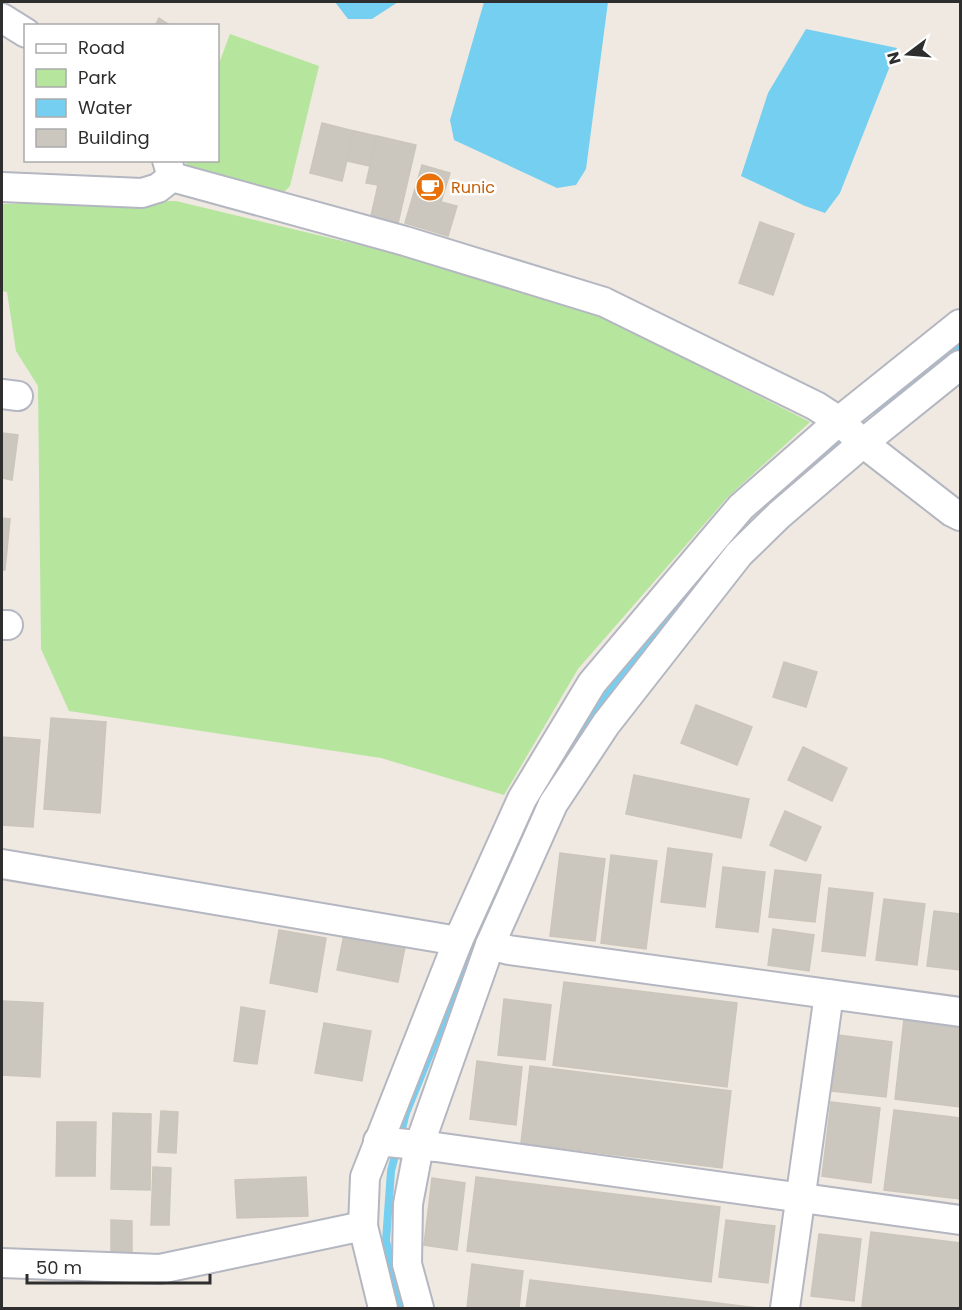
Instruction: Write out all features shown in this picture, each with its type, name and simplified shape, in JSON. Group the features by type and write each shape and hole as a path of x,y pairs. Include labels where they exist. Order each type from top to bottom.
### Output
{"street":[{"path":"2,18 24,32"},
{"path":"2,187 142,193 158,188 170,169 604,302 816,406 839,421 863,443 960,516"},
{"path":"418,1308 407,1264 408,1204 405,1144 458,941 522,800 592,683 741,507 839,421 960,324"},
{"path":"383,1308 363,1226 365,1177 405,1144 500,948 553,804 606,724 739,554 779,515 863,443 960,365"},
{"path":"2,864 458,941"},
{"path":"500,948 960,1012"},
{"path":"785,1308 829,994"},
{"path":"405,1144 960,1220"},
{"path":"2,1263 160,1269 363,1226"}],"green space":[{"path":"230,34 319,66 290,186 284,192 187,165 186,162 219,162 219,63"},
{"path":"176,201 397,254 599,315 810,422 727,498 578,669 504,795 381,758 69,711 41,649 38,386 16,351 7,292 2,291 2,204"}],"water":[{"path":"335,2 398,2 372,19 348,19"},
{"path":"484,2 608,2 586,169 576,185 557,188 454,140 450,120"},
{"path":"806,29 897,48 840,193 825,213 741,176 768,93"}],"building":[{"path":"159,18 168,24 156,24"},
{"path":"322,123 354,131 342,181 310,173"},
{"path":"354,131 377,136 370,166 347,161"},
{"path":"377,136 416,145 398,223 371,216 378,185 366,183"},
{"name":"Runic","path":"422,165 450,173 441,202 457,206 448,236 405,223"},
{"path":"760,222 794,234 773,295 739,283"},
{"path":"2,433 18,435 12,480 2,478"},
{"path":"2,518 10,519 5,570 2,570"},
{"path":"784,662 817,672 806,707 773,697"},
{"path":"696,705 752,727 737,765 681,743"},
{"path":"51,718 106,722 100,813 44,809"},
{"path":"2,737 40,740 33,827 2,825"},
{"path":"803,747 847,768 832,801 788,780"},
{"path":"634,775 749,799 741,838 626,814"},
{"path":"785,811 821,827 806,861 770,845"},
{"path":"668,848 712,854 705,907 661,902"},
{"path":"560,853 605,859 595,941 550,936"},
{"path":"611,855 657,861 646,949 601,943"},
{"path":"723,867 765,872 758,932 716,927"},
{"path":"775,870 821,875 815,922 769,917"},
{"path":"829,888 873,893 865,956 822,951"},
{"path":"884,899 925,904 917,965 876,960"},
{"path":"934,911 960,914 960,970 927,966"},
{"path":"773,929 814,935 809,971 768,965"},
{"path":"279,930 326,938 317,992 270,983"},
{"path":"344,935 405,947 398,982 337,970"},
{"path":"564,982 737,1003 727,1087 553,1065"},
{"path":"504,999 551,1005 545,1060 498,1055"},
{"path":"2,1001 43,1003 40,1077 2,1075"},
{"path":"241,1007 265,1011 257,1064 234,1061"},
{"path":"904,1019 960,1026 960,1107 895,1099"},
{"path":"324,1023 371,1031 362,1081 315,1073"},
{"path":"838,1035 892,1042 886,1097 832,1091"},
{"path":"477,1061 522,1067 516,1125 470,1119"},
{"path":"530,1066 731,1091 722,1168 521,1143"},
{"path":"831,1102 880,1108 871,1183 822,1176"},
{"path":"894,1110 960,1118 960,1199 884,1190"},
{"path":"161,1111 178,1112 176,1153 158,1152"},
{"path":"113,1113 151,1114 150,1190 111,1189"},
{"path":"57,1122 96,1122 95,1176 56,1176"},
{"path":"153,1167 171,1168 169,1225 151,1225"},
{"path":"306,1177 308,1216 237,1218 235,1180"},
{"path":"476,1177 720,1207 711,1282 467,1251"},
{"path":"432,1178 465,1183 457,1250 424,1245"},
{"path":"111,1220 132,1221 132,1254 111,1253"},
{"path":"726,1220 775,1226 768,1283 719,1277"},
{"path":"871,1232 960,1243 960,1308 862,1306"},
{"path":"819,1234 861,1239 854,1301 811,1296"},
{"path":"472,1264 523,1271 519,1308 467,1308"},
{"path":"530,1280 758,1308 526,1308"}],"waterway":[{"path":"878,412 960,345"},
{"path":"809,471 837,446"},
{"path":"539,798 621,675 689,596"},
{"path":"402,1308 386,1241 391,1171 406,1113 503,874"}],"place":[{"name":"Runic","path":"430,187"}]}
